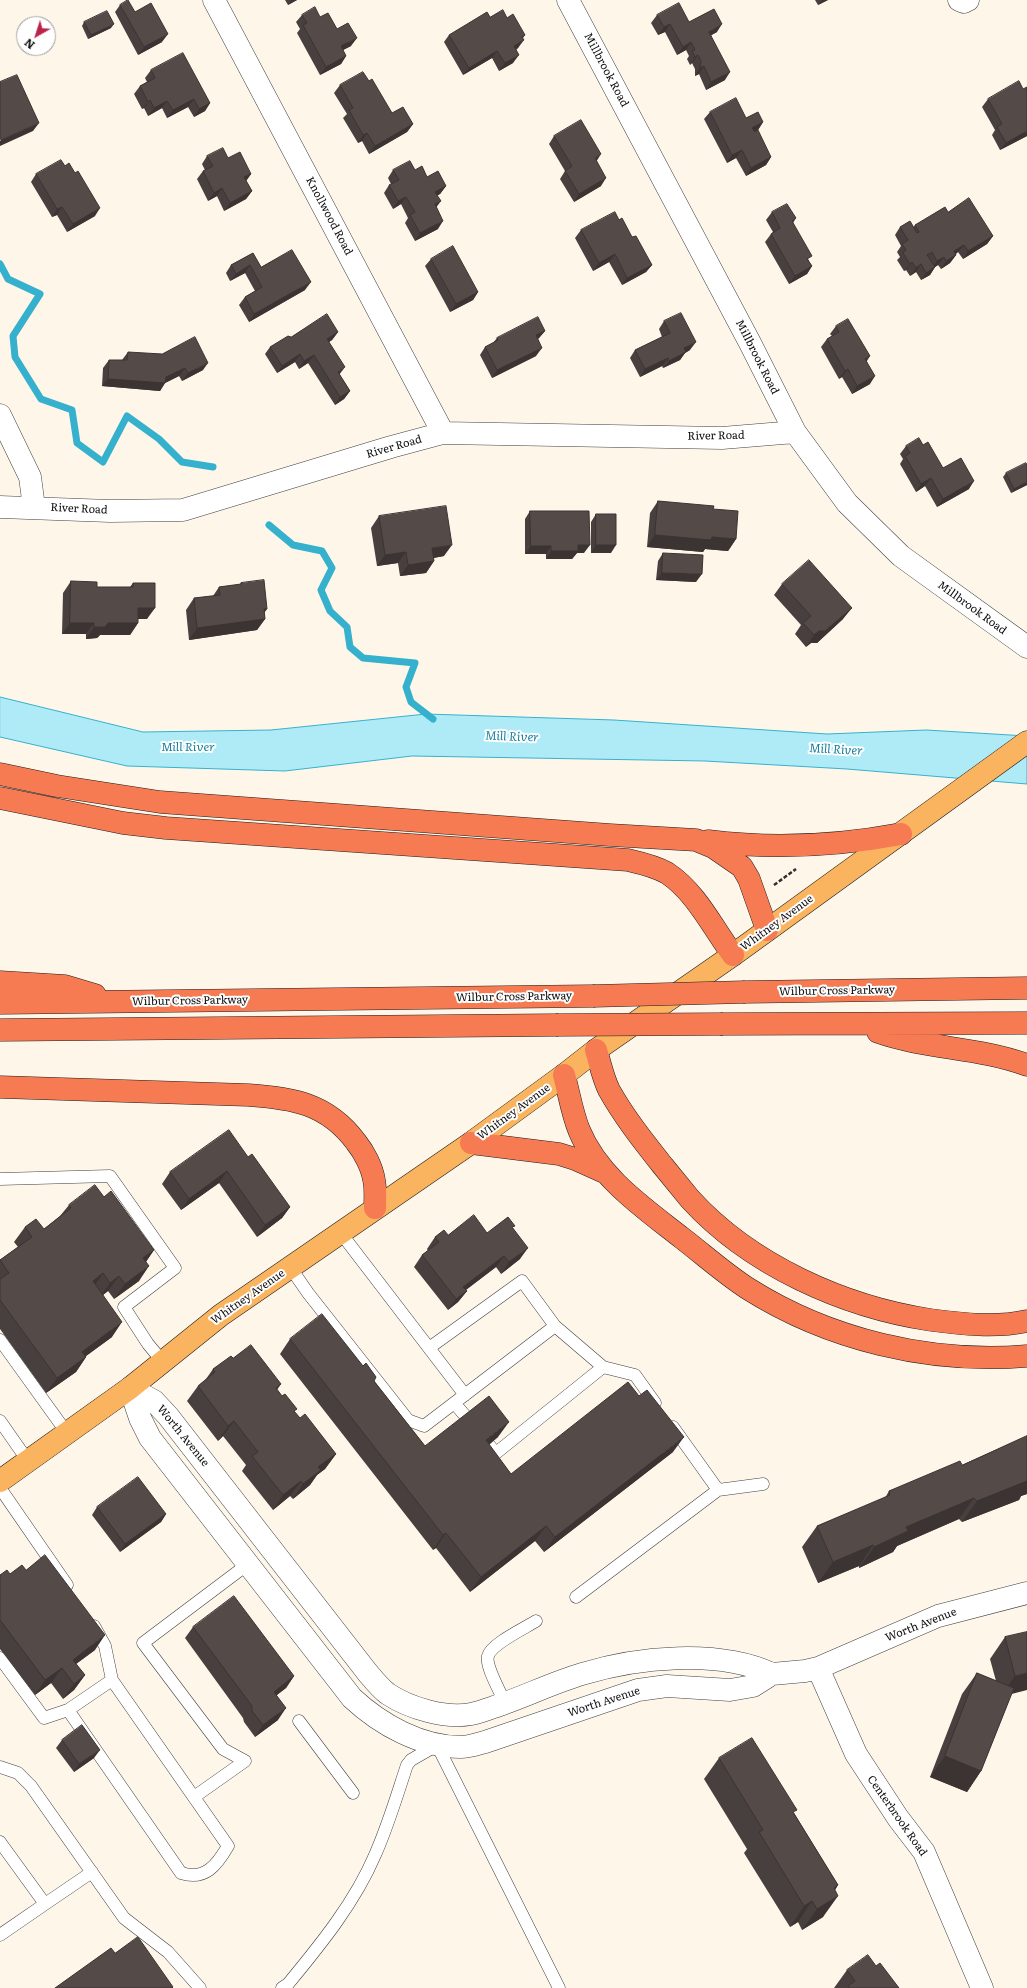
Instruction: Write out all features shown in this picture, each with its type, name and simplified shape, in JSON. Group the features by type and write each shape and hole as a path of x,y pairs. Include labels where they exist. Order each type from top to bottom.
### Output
{"highway":[{"path":"0,774 57,786 160,802 765,846 862,841 901,834"},
{"path":"0,798 123,823 166,828 628,860 649,865 661,870 681,885 694,900 733,955"},
{"path":"696,840 713,847 742,867 749,879 767,930"},
{"path":"0,982 65,986 118,1001"},
{"name":"Wilbur Cross Parkway","path":"0,1003 593,996 1027,988"},
{"path":"0,1030 1027,1023"},
{"path":"858,1025 916,1042 995,1055 1027,1065"},
{"path":"596,1050 608,1089 652,1152 691,1199 724,1229 758,1255 831,1294 870,1308 952,1323 994,1325 1027,1321"},
{"path":"564,1075 579,1131 604,1172"},
{"path":"0,1087 248,1095 281,1098 304,1103 320,1110 336,1120 349,1133 362,1150 374,1180 375,1208"},
{"path":"471,1143 559,1154 575,1158 604,1172 655,1216 723,1271 748,1288 794,1314 824,1326 868,1341 912,1352 950,1357 1000,1358 1027,1356"}],"main road":[{"name":"Whitney Avenue","path":"0,1481 130,1388 221,1315 471,1143 596,1050 733,955 901,834 968,783 1027,742"}],"street":[{"name":"Knollwood Road","path":"214,0 443,433"},
{"name":"Millbrook Road","path":"568,0 795,432 847,503 901,556 1027,647"},
{"path":"959,0 964,2 968,0"},
{"path":"0,415 30,477 34,507"},
{"name":"River Road","path":"0,507 34,507 110,511 182,510 391,447 443,433 722,438 795,432"},
{"name":"Worth Avenue","path":"130,1388 154,1401 158,1405 354,1656 387,1693 407,1705 425,1711 471,1714 582,1674 641,1660 674,1658 737,1662 754,1666 772,1674"},
{"name":"Worth Avenue","path":"130,1388 140,1418 150,1438 352,1698 367,1712 404,1734 437,1746 463,1747 485,1742 638,1690 667,1686 730,1690 753,1686 772,1674 805,1671 818,1668 938,1616 1027,1593"},
{"path":"202,1505 224,1488"},
{"path":"332,1672 354,1656"},
{"name":"Centerbrook Road","path":"818,1668 856,1754 890,1806 924,1852 982,1988"},
{"path":"437,1746 439,1712"}],"lane":[{"path":"0,1179 110,1176 175,1268 124,1307 148,1344 163,1362"},
{"path":"340,1232 466,1395"},
{"path":"290,1267 308,1293 408,1420 424,1426 455,1404 555,1326"},
{"path":"429,1348 522,1281 555,1326 603,1367 635,1375 718,1490"},
{"path":"0,1340 67,1433"},
{"path":"489,1444 496,1453 603,1367"},
{"path":"455,1404 468,1419"},
{"path":"0,1421 28,1461"},
{"path":"576,1597 718,1490 763,1484"},
{"path":"0,1488 74,1596"},
{"path":"194,1797 245,1761 223,1749 143,1643 248,1564"},
{"path":"68,1710 181,1873 192,1877 204,1873 219,1862 228,1846 112,1680 105,1646 88,1615"},
{"path":"505,1703 488,1664 488,1656 493,1648 536,1621"},
{"path":"0,1658 44,1718 68,1710 112,1680"},
{"path":"299,1720 353,1793"},
{"path":"282,1988 288,1984 318,1947 361,1883 375,1854 407,1765 411,1760 437,1746 559,1988"},
{"path":"0,1767 18,1773 31,1786 124,1918 168,1952 200,1988"},
{"path":"0,1842 45,1904"},
{"path":"0,1935 92,1872"}],"path":[{"path":"774,885 798,867"}],"water":[{"name":"Mill River","path":"0,697 143,732 271,730 426,714 614,720 827,734 926,730 1027,736 1027,784 847,769 705,761 412,756 285,771 127,766 0,737"}],"building":[{"path":"128,0 135,12 151,3 168,34 144,47 120,5"},
{"path":"679,3 689,22 714,9 722,24 709,32 730,72 711,82 704,66 700,68 701,61 698,55 695,57 692,51 695,50 691,42 683,47 670,24 664,27 657,15"},
{"path":"315,7 320,17 328,13 337,29 348,23 357,38 341,46 346,56 326,67 303,25 307,23 302,15"},
{"path":"503,10 507,18 513,14 525,35 522,37 524,40 514,46 519,55 505,63 497,51 469,68 449,35 487,12 490,17"},
{"path":"107,11 114,24 91,35 84,22"},
{"path":"183,53 210,103 199,109 194,99 173,110 167,101 154,108 150,100 148,102 140,86 155,78 151,70"},
{"path":"363,72 369,81 372,79 392,113 403,107 413,124 375,146 367,133 363,135 349,110 353,108 340,85"},
{"path":"17,75 39,123 1,140 0,82"},
{"path":"1019,81 1023,89 1027,87 1027,131 1006,143 997,127 1002,124 988,99"},
{"path":"736,98 746,118 758,112 763,122 752,128 755,132 758,130 771,157 751,168 742,150 732,155 710,112"},
{"path":"581,120 601,154 595,158 606,178 579,194 565,171 572,166 554,136"},
{"path":"223,148 228,158 240,152 251,174 244,177 252,191 230,203 222,188 214,193 203,171 213,166 207,156"},
{"path":"61,160 65,166 69,163 75,173 78,171 100,208 73,224 62,207 57,209 36,174"},
{"path":"410,161 415,170 422,166 427,177 438,171 446,186 435,192 441,201 435,204 443,221 420,233 410,215 415,212 406,197 398,201 389,185 399,180 393,170"},
{"path":"969,198 993,236 968,251 964,245 954,251 956,255 946,261 944,257 937,261 932,252 927,255 935,267 926,273 921,264 916,268 912,262 910,264 903,253 906,250 902,244 908,240 900,227 910,221 917,233 919,232 915,225 945,207 948,212"},
{"path":"787,204 796,218 792,221 812,256 807,259 812,266 795,276 771,234 780,228 772,212"},
{"path":"615,212 619,220 622,218 632,237 636,236 652,265 627,278 615,254 599,263 581,230"},
{"path":"453,246 478,292 456,304 431,259"},
{"path":"292,250 311,282 254,314 245,297 262,287 250,265 236,274 231,265 253,253 261,267"},
{"path":"681,313 696,342 684,348 686,352 669,361 668,358 645,369 635,350 670,333 664,321"},
{"path":"327,314 338,332 327,339 345,367 338,372 350,391 340,397 314,355 304,361 300,354 282,366 270,347 288,336 291,337"},
{"path":"538,317 545,331 536,335 542,348 497,370 485,347 498,340 497,338"},
{"path":"848,319 870,356 865,359 875,376 857,386 848,369 845,371 827,339 839,332 836,326"},
{"path":"195,337 208,363 188,373 185,368 166,377 165,383 108,379 109,360 127,360 128,352 162,354"},
{"path":"919,438 923,445 928,442 943,468 961,458 974,481 943,499 931,478 921,484 905,456 910,453 906,446"},
{"path":"1026,463 1027,482 1014,489 1006,473"},
{"path":"658,501 714,506 713,509 738,511 736,539 712,537 711,540 655,535"},
{"path":"446,506 452,545 432,548 434,561 408,565 406,552 385,555 379,516"},
{"path":"530,511 589,511 590,545 578,545 578,551 551,551 551,546 531,546"},
{"path":"596,514 616,514 616,545 596,545"},
{"path":"663,553 703,555 702,574 662,573"},
{"path":"809,560 852,608 825,631 819,631 814,635 803,623 811,616 782,584"},
{"path":"264,580 267,609 264,609 265,619 197,628 194,598 220,595 219,587"},
{"path":"71,581 97,582 97,587 133,587 133,583 155,583 155,608 138,608 138,623 108,623 105,627 94,627 94,623 70,623"},
{"path":"229,1130 248,1157 252,1154 290,1207 265,1225 227,1171 189,1199 170,1172"},
{"path":"95,1185 104,1197 111,1191 154,1250 143,1258 149,1266 125,1284 119,1276 110,1283 103,1273 93,1281 122,1322 82,1352 86,1357 57,1378 0,1300 0,1279 9,1273 0,1260 32,1237 25,1227 36,1219 44,1229 71,1208 69,1205"},
{"path":"474,1215 487,1233 508,1217 515,1226 512,1227 528,1248 509,1262 504,1256 463,1287 467,1291 456,1299 422,1255 439,1242 435,1237 444,1230 448,1235"},
{"path":"322,1314 363,1366 366,1363 376,1377 374,1381 425,1446 489,1396 509,1422 486,1440 511,1474 628,1382 639,1396 647,1390 684,1437 555,1537 546,1526 481,1577 446,1533 443,1535 290,1339"},
{"path":"251,1345 281,1384 276,1388 282,1396 285,1394 297,1409 294,1411 300,1418 305,1414 336,1454 318,1467 321,1470 303,1484 301,1481 283,1495 252,1456 258,1452 234,1421 228,1426 198,1386 215,1372 213,1369 231,1356 233,1358"},
{"path":"1027,1436 1027,1481 977,1501 974,1498 906,1527 908,1531 874,1547 873,1545 833,1562 817,1526 890,1495 889,1491 960,1461 962,1465"},
{"path":"138,1477 166,1514 125,1544 97,1507"},
{"path":"45,1555 105,1635 73,1660 85,1675 74,1684 62,1668 45,1680 0,1620 0,1575 7,1570 10,1574 22,1565 26,1570"},
{"path":"234,1596 294,1676 274,1692 286,1708 263,1725 252,1711 252,1706 193,1627"},
{"path":"1027,1632 1027,1673 1015,1676 1005,1637"},
{"path":"977,1673 1014,1688 981,1771 945,1756"},
{"path":"82,1725 100,1750 79,1764 62,1740"},
{"path":"752,1738 797,1810 793,1812 838,1885 834,1888 838,1896 817,1909 812,1901 804,1906 759,1832 763,1830 719,1758"},
{"path":"138,1937 173,1987 172,1988 55,1988 111,1948 115,1953"},
{"path":"868,1955 876,1966 880,1963 899,1988 849,1988 848,1986 855,1981 847,1970"}],"waterway":[{"path":"0,264 8,279 40,294 13,336 15,357 41,399 72,410 77,443 103,462 127,416 159,439 182,462 213,467"},
{"path":"269,525 293,545 322,551 332,568 321,590 330,611 347,627 350,647 363,658 415,663 406,687 411,702 433,719"}]}
